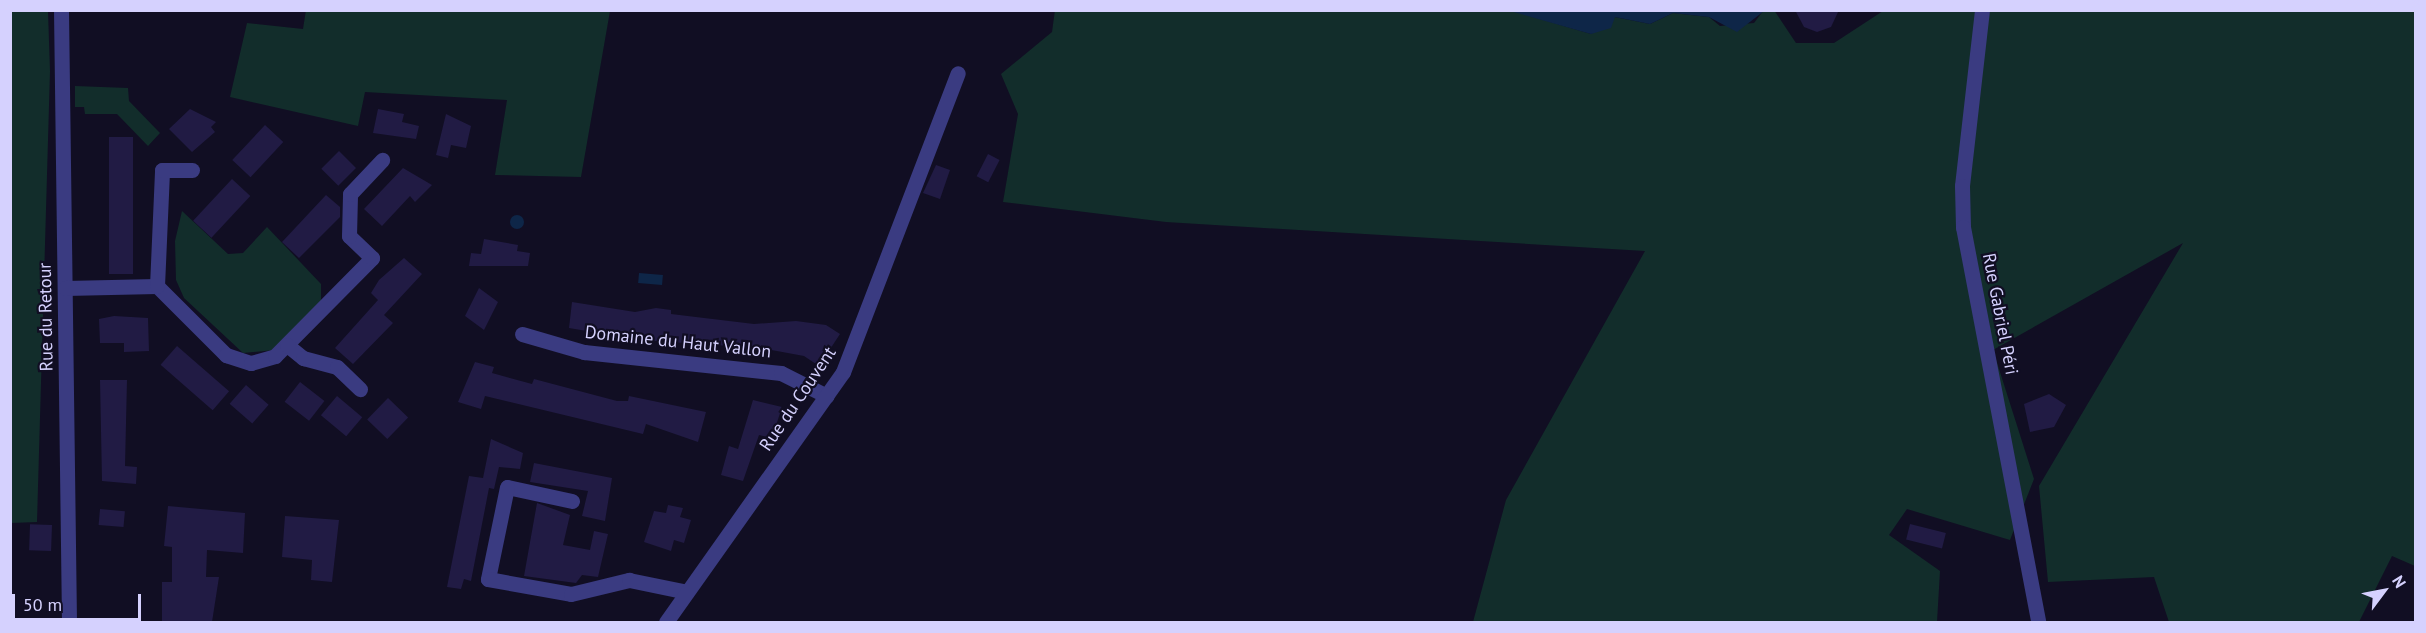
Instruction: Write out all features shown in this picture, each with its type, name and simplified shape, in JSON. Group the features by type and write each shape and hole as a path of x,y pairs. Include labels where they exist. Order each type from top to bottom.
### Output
{"street":[{"name":"Rue du Retour","path":"61,10 69,622"},
{"name":"Rue Gabriel Péri","path":"1982,10 1962,186 1963,227 2038,622"},
{"name":"Rue du Couvent","path":"666,622 827,396 860,339 958,73"},
{"path":"64,288 157,286 234,359 259,362 287,345 372,258 349,236 350,194 382,160"},
{"path":"157,286 162,170 192,170"},
{"name":"Domaine du Haut Vallon","path":"522,334 584,352 766,370 793,377 827,396"},
{"path":"287,345 303,358 337,368 360,389"},
{"path":"572,501 507,488 488,579 571,594 629,580 687,592"}],"green space":[{"path":"306,10 610,11 581,177 495,175 507,100 365,92 358,126 230,97 247,23 303,29"},
{"path":"1055,10 1510,10 1591,34 1615,17 1650,24 1673,13 1709,17 1720,26 1754,23 1763,11 1774,10 1796,43 1834,43 1883,11 2415,11 2415,566 2392,556 2359,622 2169,622 2154,577 2048,582 2039,486 2183,243 1993,350 2034,479 2010,540 1907,509 1889,535 1940,571 1937,622 1473,622 1506,500 1645,251 1166,222 1003,202 1018,114 1001,74 1052,32"},
{"path":"10,11 48,11 50,71 37,522 11,523"},
{"path":"75,86 128,88 129,101 160,133 148,146 117,114 85,114 84,107 75,107"},
{"path":"182,211 228,254 243,253 267,227 321,284 321,304 275,350 243,353 184,298 176,280 175,241"}],"water":[{"path":"1510,11 1764,11 1737,32 1709,17 1673,13 1650,24 1615,17 1611,28 1591,34"},
{"path":"514,215 520,215 524,222 520,229 514,229 510,225 510,219"},
{"path":"639,273 663,275 662,285 638,283"}],"building":[{"path":"1795,10 1839,10 1831,27 1817,32 1804,27"},
{"path":"190,109 216,122 211,127 215,132 192,152 169,129"},
{"path":"378,109 404,114 402,122 419,126 416,139 373,133"},
{"path":"446,114 471,126 466,148 451,145 448,158 436,155"},
{"path":"265,125 283,142 251,177 232,160"},
{"path":"109,137 133,137 133,274 109,274"},
{"path":"339,151 356,168 338,186 321,169"},
{"path":"988,154 1000,160 988,182 977,176"},
{"path":"936,165 950,170 940,199 923,193"},
{"path":"403,168 432,185 415,202 410,196 382,226 364,209"},
{"path":"232,179 250,196 211,238 193,221"},
{"path":"326,195 340,207 340,217 299,258 282,242"},
{"path":"484,239 518,245 517,251 530,253 528,266 469,266 471,253 481,254"},
{"path":"404,258 422,274 384,315 393,323 353,364 335,348 378,300 371,293 379,280"},
{"path":"479,288 498,302 484,330 465,316"},
{"path":"572,302 635,312 656,308 671,310 671,314 754,324 796,321 826,325 840,334 819,366 804,356 760,348 640,340 569,328"},
{"path":"114,316 148,318 149,351 124,352 124,343 100,343 99,319"},
{"path":"177,346 229,391 213,410 161,365"},
{"path":"475,362 494,367 492,373 532,384 534,379 617,401 628,401 629,396 706,412 698,442 646,424 643,434 485,396 481,409 458,402"},
{"path":"100,380 127,380 125,466 137,467 136,484 102,481"},
{"path":"300,382 324,401 309,421 285,402"},
{"path":"246,385 269,405 252,424 230,404"},
{"path":"2049,394 2066,405 2054,427 2030,432 2024,404"},
{"path":"337,396 362,417 346,436 321,415"},
{"path":"388,398 408,417 387,439 367,420"},
{"path":"753,400 782,407 772,438 759,435 743,481 721,475 729,446 738,449"},
{"path":"491,439 523,453 520,469 499,467 494,489 489,488 471,581 464,579 461,589 447,587 469,476 483,478"},
{"path":"534,463 612,478 605,521 582,516 588,491 530,482"},
{"path":"537,503 570,515 563,545 590,550 594,531 608,534 598,577 582,575 576,583 524,576"},
{"path":"668,505 683,508 680,517 691,520 684,543 674,540 671,551 644,542 654,511 666,513"},
{"path":"168,506 245,513 243,553 207,550 206,577 219,577 212,622 162,622 162,582 172,582 172,547 164,546"},
{"path":"100,509 125,511 124,527 99,525"},
{"path":"285,516 339,520 332,582 311,580 312,560 282,557"},
{"path":"30,524 52,525 51,551 29,550"},
{"path":"1910,524 1946,533 1942,548 1906,540"}]}
